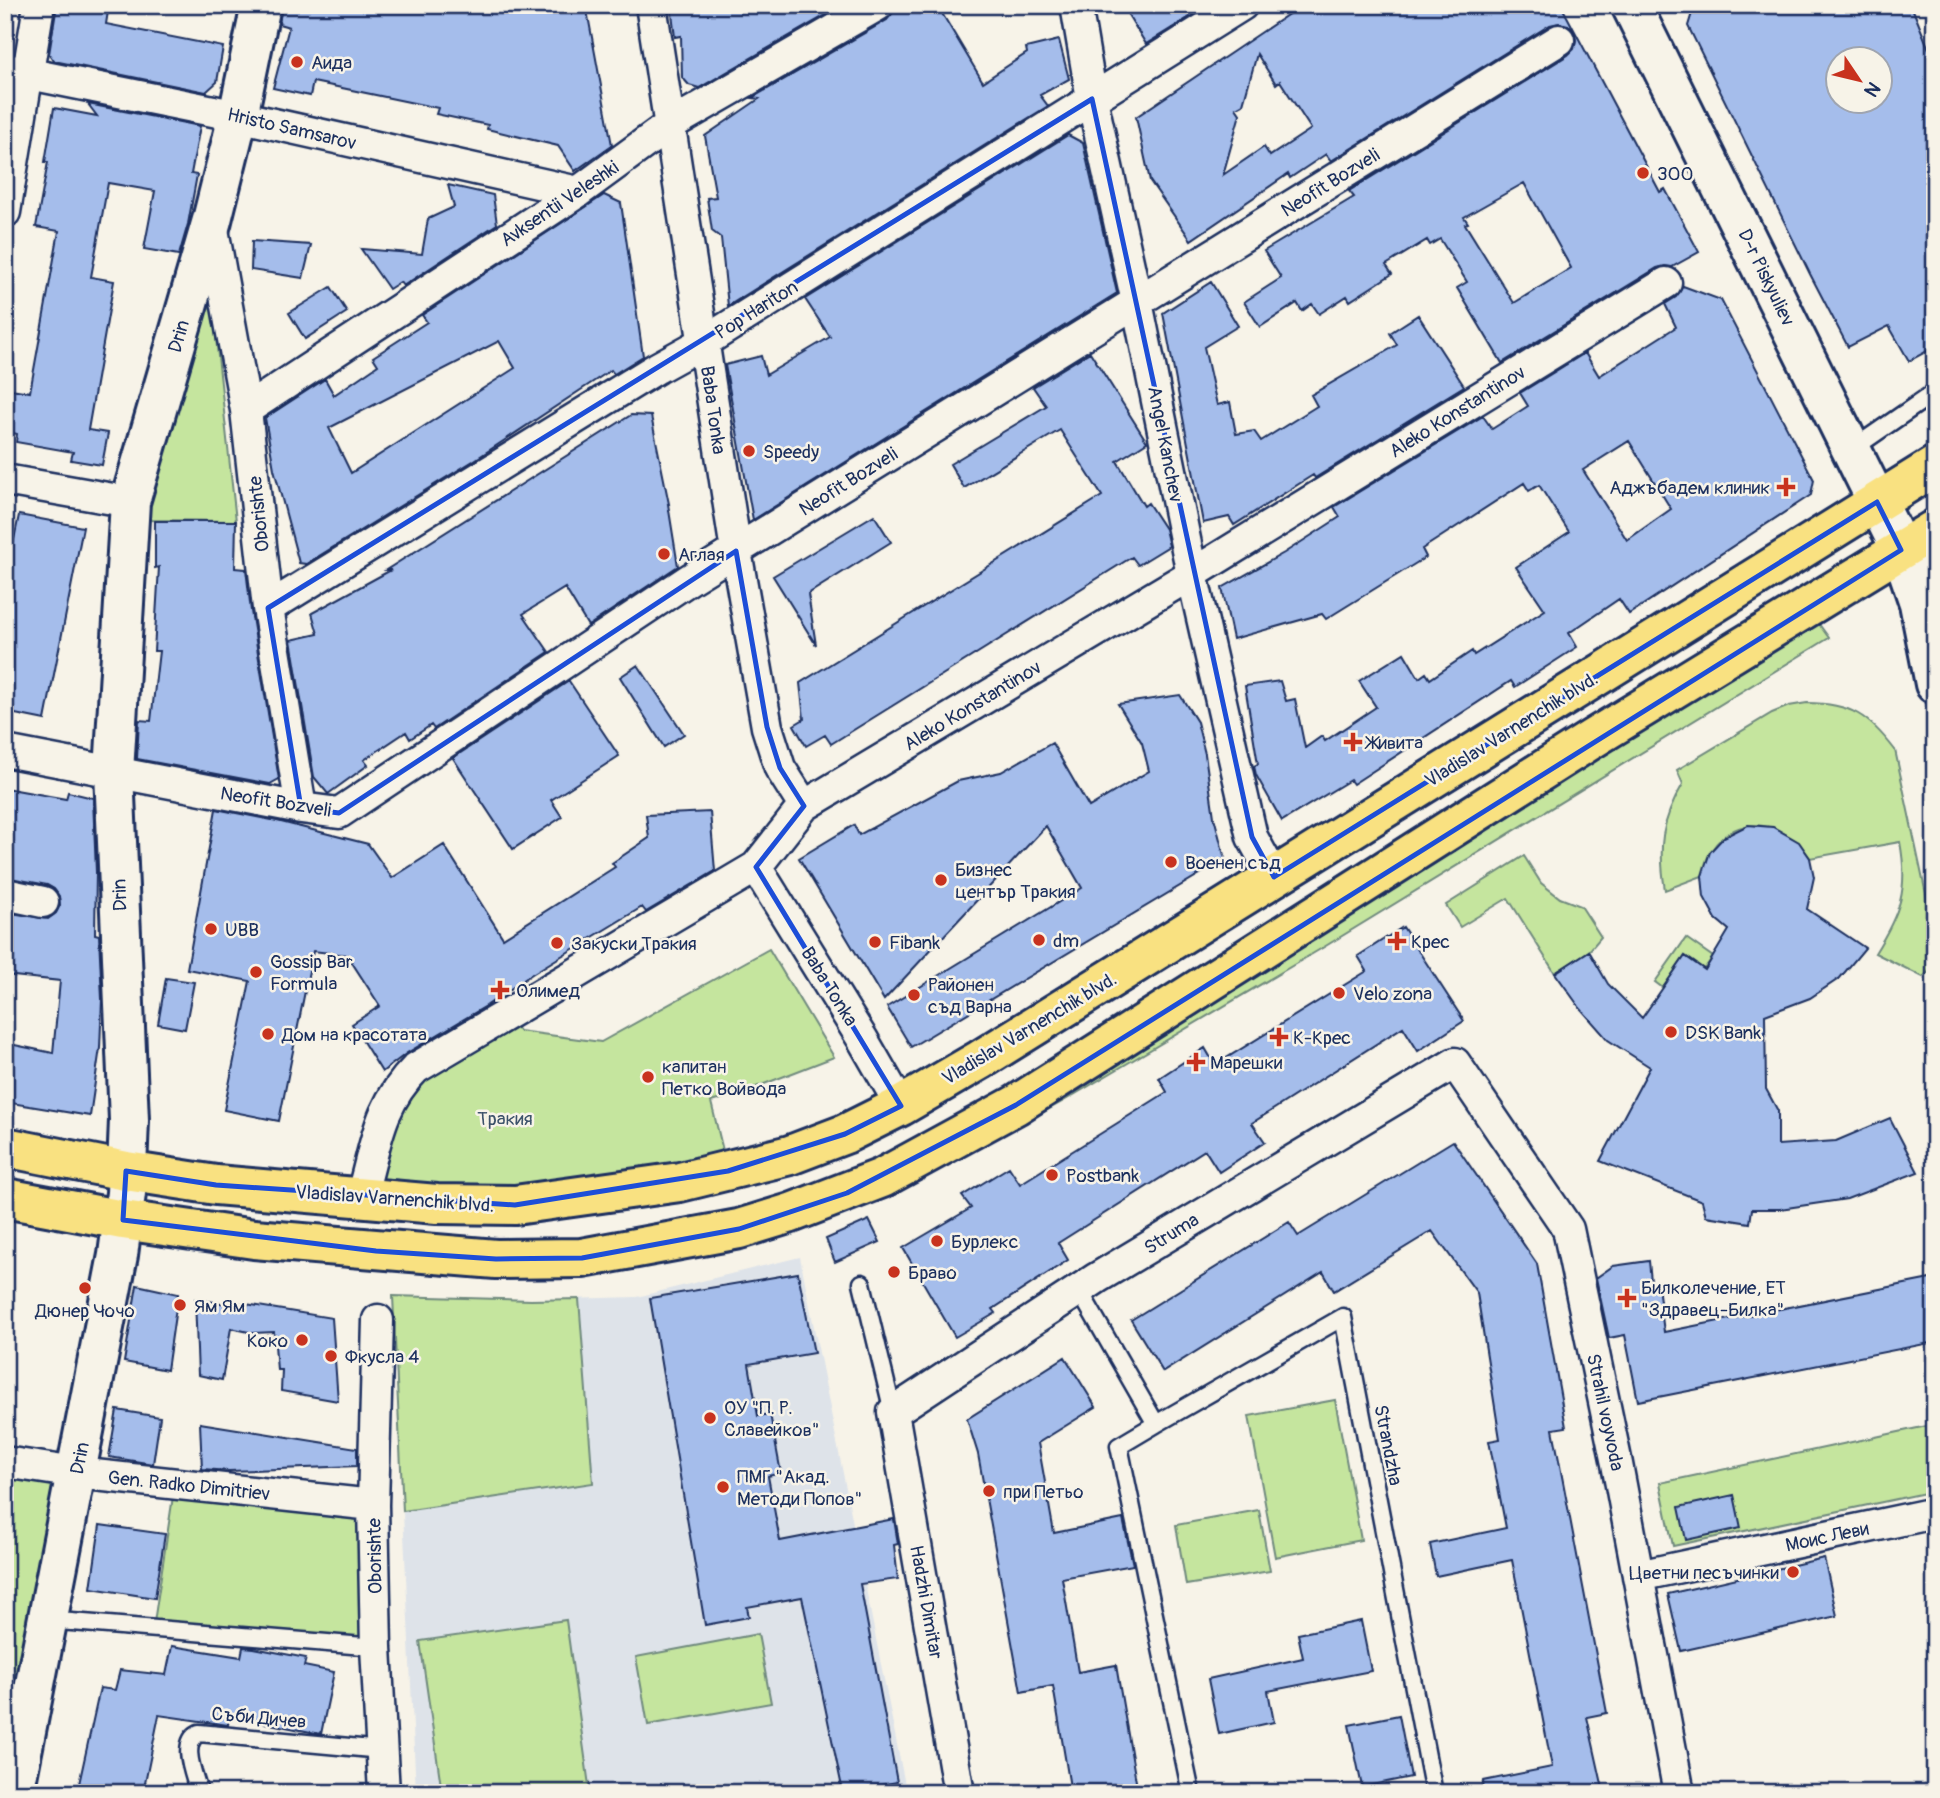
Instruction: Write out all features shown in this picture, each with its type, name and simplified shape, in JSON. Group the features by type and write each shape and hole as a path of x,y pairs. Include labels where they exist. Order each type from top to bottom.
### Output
{"main road":[{"name":"Vladislav Varnenchik blvd.","path":"5,1147 126,1171 216,1185 436,1204 515,1205 680,1182 790,1155 845,1134 901,1106 980,1060 1935,466"},
{"path":"5,1198 123,1220 254,1239 496,1259 582,1258 739,1229 791,1213 882,1178 1016,1105 1580,747 1935,529"}],"street":[{"path":"5,212 17,71 39,5"},
{"name":"Drin","path":"14,1793 123,1220 129,1113 114,772 130,502 212,220 238,116 261,5"},
{"name":"Baba Tonka","path":"651,5 736,551 767,727 780,768 804,806"},
{"name":"Avksentii Veleshki","path":"246,410 579,192 668,126 878,5"},
{"name":"Angel Kanchev","path":"1076,5 1092,99 1137,302 1192,574 1252,837 1274,877"},
{"name":"Pop Hariton","path":"268,608 657,368 704,342 1242,5"},
{"name":"D-r Piskyuliev","path":"1631,5 1901,550 1919,603 1935,684"},
{"name":"Neofit Bozveli","path":"5,751 339,813 736,551 1559,40"},
{"name":"Hristo Samsarov","path":"17,71 238,116 579,192"},
{"name":"Oborishte","path":"212,220 246,410 268,608 302,808"},
{"name":"Aleko Konstantinov","path":"360,1197 383,1114 404,1080 416,1068 756,867 804,806 1192,574 1666,283"},
{"path":"5,480 130,502"},
{"name":"Baba Tonka","path":"756,867 901,1106"},
{"path":"5,894 43,902"},
{"name":"Struma","path":"893,1412 1079,1290 1455,1063"},
{"name":"Strahil voyvoda","path":"1455,1063 1568,1229 1618,1464 1679,1793"},
{"name":"Oborishte","path":"378,1320 373,1505 376,1647 384,1793"},
{"name":"Hadzhi Dimitar","path":"893,1412 959,1793"},
{"name":"Gen. Radko Dimitriev","path":"5,1462 76,1473 373,1505"},
{"name":"Моис Леви","path":"1638,1576 1935,1513"}],"lane":[{"path":"1852,450 1935,392"},
{"path":"862,1283 893,1412"},
{"path":"1079,1290 1156,1424"},
{"name":"Strandzha","path":"1191,1793 1119,1447 1343,1317 1434,1793"},
{"path":"47,1620 376,1647"},
{"name":"Съби Дичев","path":"199,1793 188,1746 194,1735 199,1733 382,1749"}],"highlighted area":[{"path":"1092,99 1252,837 1274,877 1877,502 1901,550 1016,1105 847,1193 739,1229 582,1258 496,1259 376,1251 123,1220 126,1171 216,1185 515,1205 728,1171 845,1134 901,1106 756,867 804,806 780,768 767,727 736,551 339,813 301,808 268,608"}],"shaded area":[{"path":"800,1257 906,1790 890,1793 416,1793 393,1296 531,1300 637,1297"}],"green space":[{"path":"209,274 236,521 143,520"},
{"path":"1813,616 1829,638 1324,947 1062,1102 946,1166 938,1160"},
{"path":"1807,703 1836,706 1858,714 1876,728 1895,750 1935,936 1935,966 1923,977 1875,953 1891,926 1903,888 1900,842 1810,858 1788,836 1775,829 1748,826 1734,830 1722,838 1709,854 1702,876 1665,890 1663,835 1670,810 1683,784 1677,770 1772,713"},
{"path":"1524,856 1541,883 1560,898 1581,906 1601,937 1589,951 1555,973 1508,898 1460,927 1446,905"},
{"path":"1686,938 1713,957 1704,969 1685,956 1663,988 1655,982"},
{"name":"Тракия","path":"769,949 834,1057 711,1102 728,1171 361,1197 383,1114 507,1014 519,1031 601,1042"},
{"path":"393,1296 579,1299 593,1483 403,1511"},
{"path":"1335,1400 1361,1540 1275,1557 1249,1416"},
{"path":"1927,1426 1935,1463 1935,1491 1673,1546 1660,1483"},
{"path":"5,1462 76,1473 25,1734 5,1731"},
{"path":"175,1483 373,1505 376,1647 153,1629"},
{"path":"1259,1510 1270,1571 1186,1585 1176,1525"},
{"path":"566,1620 590,1793 442,1793 420,1641"},
{"path":"758,1634 771,1703 648,1725 636,1657"}],"building":[{"path":"57,5 109,5 106,24 223,47 217,82 206,92 54,61 49,54"},
{"path":"282,5 586,5 612,145 575,171 558,146 487,129 488,125 436,114 438,108 313,82 310,96 273,88 289,27 279,24"},
{"path":"671,5 836,5 838,8 699,88 689,85 682,77 681,36 675,37"},
{"path":"903,5 937,5 983,82 1027,53 1026,48 1059,40 1069,79 1040,95 1048,106 728,306 721,238 712,231 707,198 716,197 705,136 759,99 752,98 887,20"},
{"path":"1122,5 1209,5 1146,44"},
{"path":"1302,5 1561,5 1660,192 1665,189 1699,252 1672,267 1657,268 1502,363 1457,288 1467,282 1440,239 1430,245 1427,240 1386,265 1392,274 1350,301 1347,296 1319,314 1312,304 1302,311 1297,303 1260,327 1244,302 1281,278 1264,251 1354,197 1349,191 1568,55 1574,49 1576,40 1574,31 1568,25 1550,25 1331,161 1326,154 1290,178 1288,174 1191,240 1150,181 1136,117","holes":["1257,54 1276,84 1280,81 1311,129 1270,156 1264,147 1223,175 1240,114 1236,108 1243,104","1524,183 1571,268 1514,303 1465,224 1468,223 1464,217"]},
{"path":"1711,5 1911,5 1935,64 1935,347 1909,361 1889,326 1848,347 1688,26 1692,13"},
{"path":"88,104 200,126 191,174 197,175 179,255 144,249 155,191 108,183 91,277 114,281 88,430 108,433 102,465 71,460 73,452 16,442 17,434 5,431 10,389 30,392 59,231 36,227 48,162 45,162 54,108 97,116"},
{"path":"1068,135 1083,143 1117,293 753,520 725,365 761,356 766,375 830,337 805,299"},
{"path":"448,185 493,195 497,224 403,286 400,282 389,289 361,249 422,254 428,219 454,207"},
{"path":"604,195 621,203 643,356 614,374 611,370 473,461 306,564 299,563 274,469 265,418 325,379 334,395 378,365 373,357 427,322 422,315","holes":["499,341 515,368 351,473 329,428"]},
{"path":"252,241 311,245 303,278 251,270"},
{"path":"1211,282 1238,326 1204,347 1217,405 1230,402 1236,434 1254,431 1261,441 1317,406 1311,395 1397,345 1390,333 1418,315 1464,386 1234,525 1229,517 1203,523 1163,313"},
{"path":"1683,286 1721,300 1814,480 1811,495 1629,614 1619,599 1569,633 1577,647 1515,687 1511,681 1353,784 1350,780 1282,821 1256,775 1254,766 1258,764 1245,686 1280,681 1286,701 1295,699 1305,748 1322,736 1325,741 1376,707 1359,681 1404,653 1419,678 1426,673 1430,679 1472,651 1474,655 1545,610 1516,567 1569,532 1539,485 1529,491 1524,483 1422,549 1426,557 1326,619 1322,614 1233,639 1222,588 1340,517 1334,507 1483,416 1492,429 1528,406 1520,393 1585,353 1599,376 1676,327 1665,304 1676,297","holes":["1629,441 1671,509 1627,540 1583,470"]},
{"path":"331,287 347,312 305,339 289,313"},
{"path":"1090,352 1147,442 1117,461 1144,506 1148,503 1165,529 1169,546 1138,565 1132,557 831,744 825,735 806,746 794,725 804,719 800,683 1102,496 1060,430 964,488 950,464 1046,406 1033,387"},
{"path":"631,415 651,416 669,504 678,566 588,626 565,588 523,614 549,652 434,729 431,725 410,739 406,732 364,760 368,765 328,794 314,777 291,640 318,634 312,613 391,570 386,570"},
{"path":"19,515 83,527 45,720 5,712 5,584"},
{"path":"874,515 891,542 808,594 816,645 773,576"},
{"path":"155,521 236,521 235,568 246,569 279,779 270,784 137,759 139,720 151,721 159,651 154,651 159,567 155,568"},
{"path":"638,665 684,734 664,747 620,677"},
{"path":"569,681 619,756 551,800 562,817 513,849 453,758"},
{"path":"1180,695 1197,722 1205,754 1214,817 1225,859 911,1047 887,1007 1082,888 1046,826 884,1000 799,858 854,825 859,835 958,781 1001,772 1052,743 1089,807 1149,771 1142,743 1118,704"},
{"path":"5,788 66,799 68,792 93,798 95,934 99,935 102,999 100,1048 90,1116 5,1102 5,1043 53,1053 60,981 5,975 5,912 48,919 56,913 60,905 59,896 47,885 5,877"},
{"path":"216,809 368,844 392,878 444,845 503,938 615,867 612,863 649,838 646,815 710,812 715,871 646,912 642,907 407,1053 382,1072 352,1024 380,1006 347,955 313,951 279,1121 224,1110 250,981 187,969"},
{"name":"DSK Bank","path":"1748,825 1773,827 1799,842 1810,858 1814,877 1807,909 1865,948 1840,978 1810,998 1765,1015 1766,1089 1778,1111 1778,1145 1836,1141 1890,1118 1918,1172 1847,1199 1780,1209 1752,1209 1750,1223 1706,1216 1702,1201 1600,1161 1650,1067 1608,1040 1580,1008 1555,973 1589,951 1608,984 1642,1018 1685,956 1705,970 1729,930 1716,919 1704,897 1702,876 1710,852 1724,837"},
{"path":"1403,927 1464,1021 1418,1051 1403,1027 1252,1123 1265,1142 1219,1172 1205,1150 1058,1243 1068,1260 993,1309 996,1313 955,1337 903,1248 971,1208 962,1196 1009,1167 1020,1184 1167,1092 1159,1078 1205,1048 1215,1065 1367,971 1358,956"},
{"path":"166,978 194,982 185,1029 158,1024"},
{"path":"1453,1141 1537,1264 1566,1427 1553,1429 1607,1713 1587,1717 1604,1793 1484,1793 1483,1781 1552,1767 1512,1560 1436,1576 1430,1544 1506,1528 1489,1441 1500,1439 1477,1293 1432,1231 1334,1291 1323,1272 1163,1372 1131,1320 1289,1222 1298,1236"},
{"path":"869,1220 880,1242 835,1262 826,1239"},
{"path":"1649,1261 1651,1281 1658,1286 1664,1332 1935,1278 1935,1342 1638,1401 1625,1335 1609,1338 1596,1278 1613,1266"},
{"path":"798,1273 814,1353 749,1364 758,1416 770,1414 781,1473 768,1476 780,1541 894,1519 898,1544 894,1545 898,1579 860,1584 897,1782 843,1792 802,1597 747,1607 749,1617 705,1625 650,1298"},
{"path":"137,1285 178,1294 167,1370 124,1362"},
{"path":"195,1299 234,1305 234,1302 332,1318 338,1401 281,1391 282,1370 277,1370 274,1332 253,1333 231,1328 222,1380 198,1375"},
{"path":"1065,1357 1096,1407 1038,1443 1054,1533 1123,1519 1133,1565 1062,1578 1078,1672 1116,1665 1138,1793 1071,1793 1053,1686 1021,1692 978,1454 967,1419"},
{"path":"117,1410 160,1417 153,1464 109,1457"},
{"path":"200,1423 357,1448 357,1466 229,1471 202,1469"},
{"path":"1734,1495 1741,1528 1686,1540 1679,1507"},
{"path":"100,1525 165,1534 155,1598 91,1588"},
{"path":"1824,1558 1837,1616 1681,1651 1668,1594"},
{"path":"1361,1621 1371,1671 1268,1691 1274,1722 1219,1734 1208,1679 1303,1658 1298,1634"},
{"path":"172,1646 241,1657 243,1647 254,1648 306,1658 304,1666 334,1672 321,1734 229,1716 228,1725 159,1715 143,1793 77,1793 100,1688 115,1690 120,1670 166,1675"},
{"path":"1399,1715 1411,1777 1362,1787 1349,1725"}],"place":[{"name":"Аида","path":"297,62"},
{"name":"300","path":"1643,173"},
{"name":"Speedy","path":"749,451"},
{"name":"Аджъбадем клиник","path":"1786,487"},
{"name":"Аглая","path":"664,554"},
{"name":"Живита","path":"1353,742"},
{"name":"Военен съд","path":"1171,862"},
{"name":"Бизнес център Тракия","path":"941,880"},
{"name":"UBB","path":"211,929"},
{"name":"dm","path":"1039,940"},
{"name":"Крес","path":"1397,941"},
{"name":"Fibank","path":"875,942"},
{"name":"Закуски Тракия","path":"557,943"},
{"name":"Gossip Bar Formula","path":"256,972"},
{"name":"Олимед","path":"500,990"},
{"name":"Velo zona","path":"1339,993"},
{"name":"Районен съд Варна","path":"914,995"},
{"name":"DSK Bank","path":"1671,1032"},
{"name":"Дом на красотата","path":"268,1034"},
{"name":"К-Крес","path":"1279,1037"},
{"name":"Марешки","path":"1196,1062"},
{"name":"капитан Петко Войвода","path":"648,1077"},
{"name":"Postbank","path":"1052,1175"},
{"name":"Бурлекс","path":"937,1241"},
{"name":"Браво","path":"894,1272"},
{"name":"Дюнер Чочо","path":"85,1288"},
{"name":"Билколечение, ЕТ \"Здравец-Билка\"","path":"1627,1298"},
{"name":"Ям Ям","path":"180,1305"},
{"name":"Коко","path":"302,1340"},
{"name":"Фкусла 4","path":"331,1356"},
{"name":"ОУ \"П. Р. Славейков\"","path":"710,1418"},
{"name":"ПМГ \"Акад. Методи Попов\"","path":"723,1487"},
{"name":"при Петьо","path":"989,1491"},
{"name":"Цветни песъчинки","path":"1793,1572"}]}
